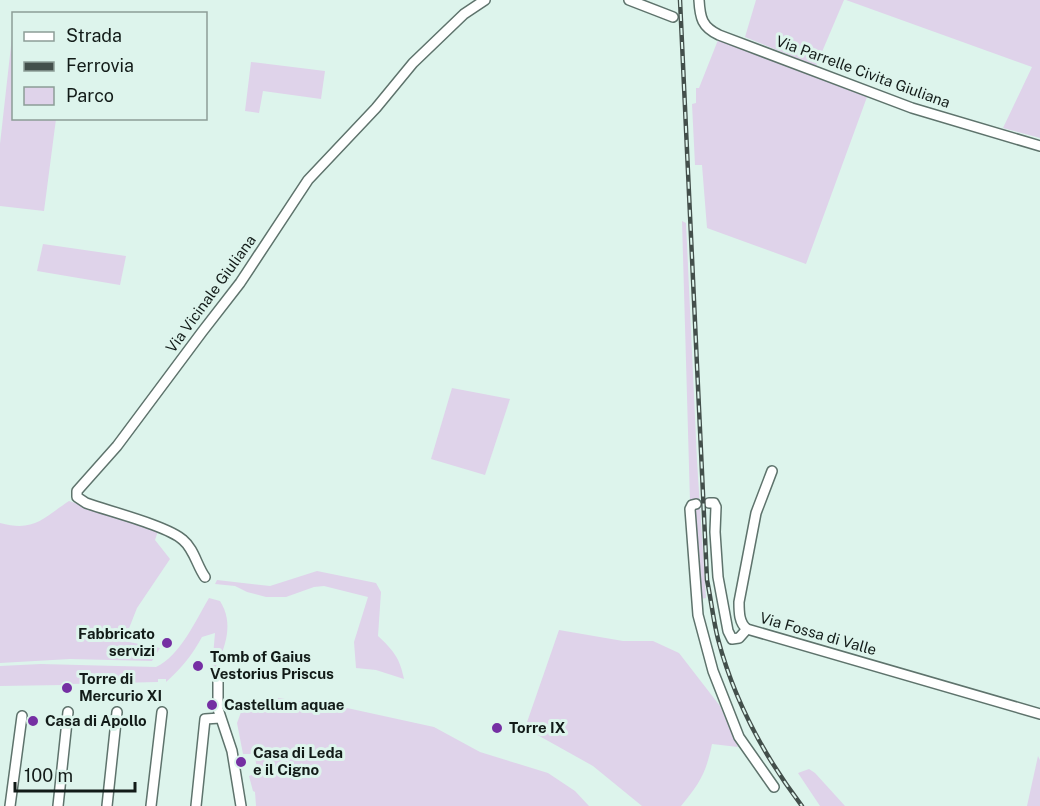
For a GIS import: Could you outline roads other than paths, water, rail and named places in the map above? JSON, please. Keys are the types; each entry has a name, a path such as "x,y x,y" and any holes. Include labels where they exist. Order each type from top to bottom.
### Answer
{"street":[{"name":"Via Vicinale Giuliana","path":"205,577 189,546 182,539 169,532 86,503 77,497 77,491 117,446 240,283 308,180 376,108 413,63 464,14 485,0"},
{"path":"629,0 673,17"},
{"name":"Via Parrelle Civita Giuliana","path":"699,0 703,22 707,28 719,35 912,108 1040,146"},
{"name":"Via Fossa di Valle","path":"772,471 756,513 739,602 739,616 744,627 1040,714"},
{"path":"709,502 714,503 716,507 718,577 728,632 732,639 739,638 747,629"},
{"path":"696,504 690,509 698,615 713,670 739,737 774,787"},
{"path":"218,673 219,713 230,743 241,806"},
{"path":"58,806 68,712"},
{"path":"107,806 117,712"},
{"path":"151,806 162,712"},
{"path":"196,806 205,719 219,713"},
{"path":"10,806 22,716"}],"railway":[{"path":"680,0 707,580 718,639 733,684 763,747 802,806"}],"place":[{"name":"Fabbricato servizi","path":"167,643"},
{"name":"Tomb of Gaius Vestorius Priscus","path":"198,666"},
{"name":"Torre di Mercurio XI","path":"67,688"},
{"name":"Castellum aquae","path":"212,705"},
{"name":"Casa di Apollo","path":"33,721"},
{"name":"Torre IX","path":"497,728"},
{"name":"Casa di Leda e il Cigno","path":"241,762"}]}
